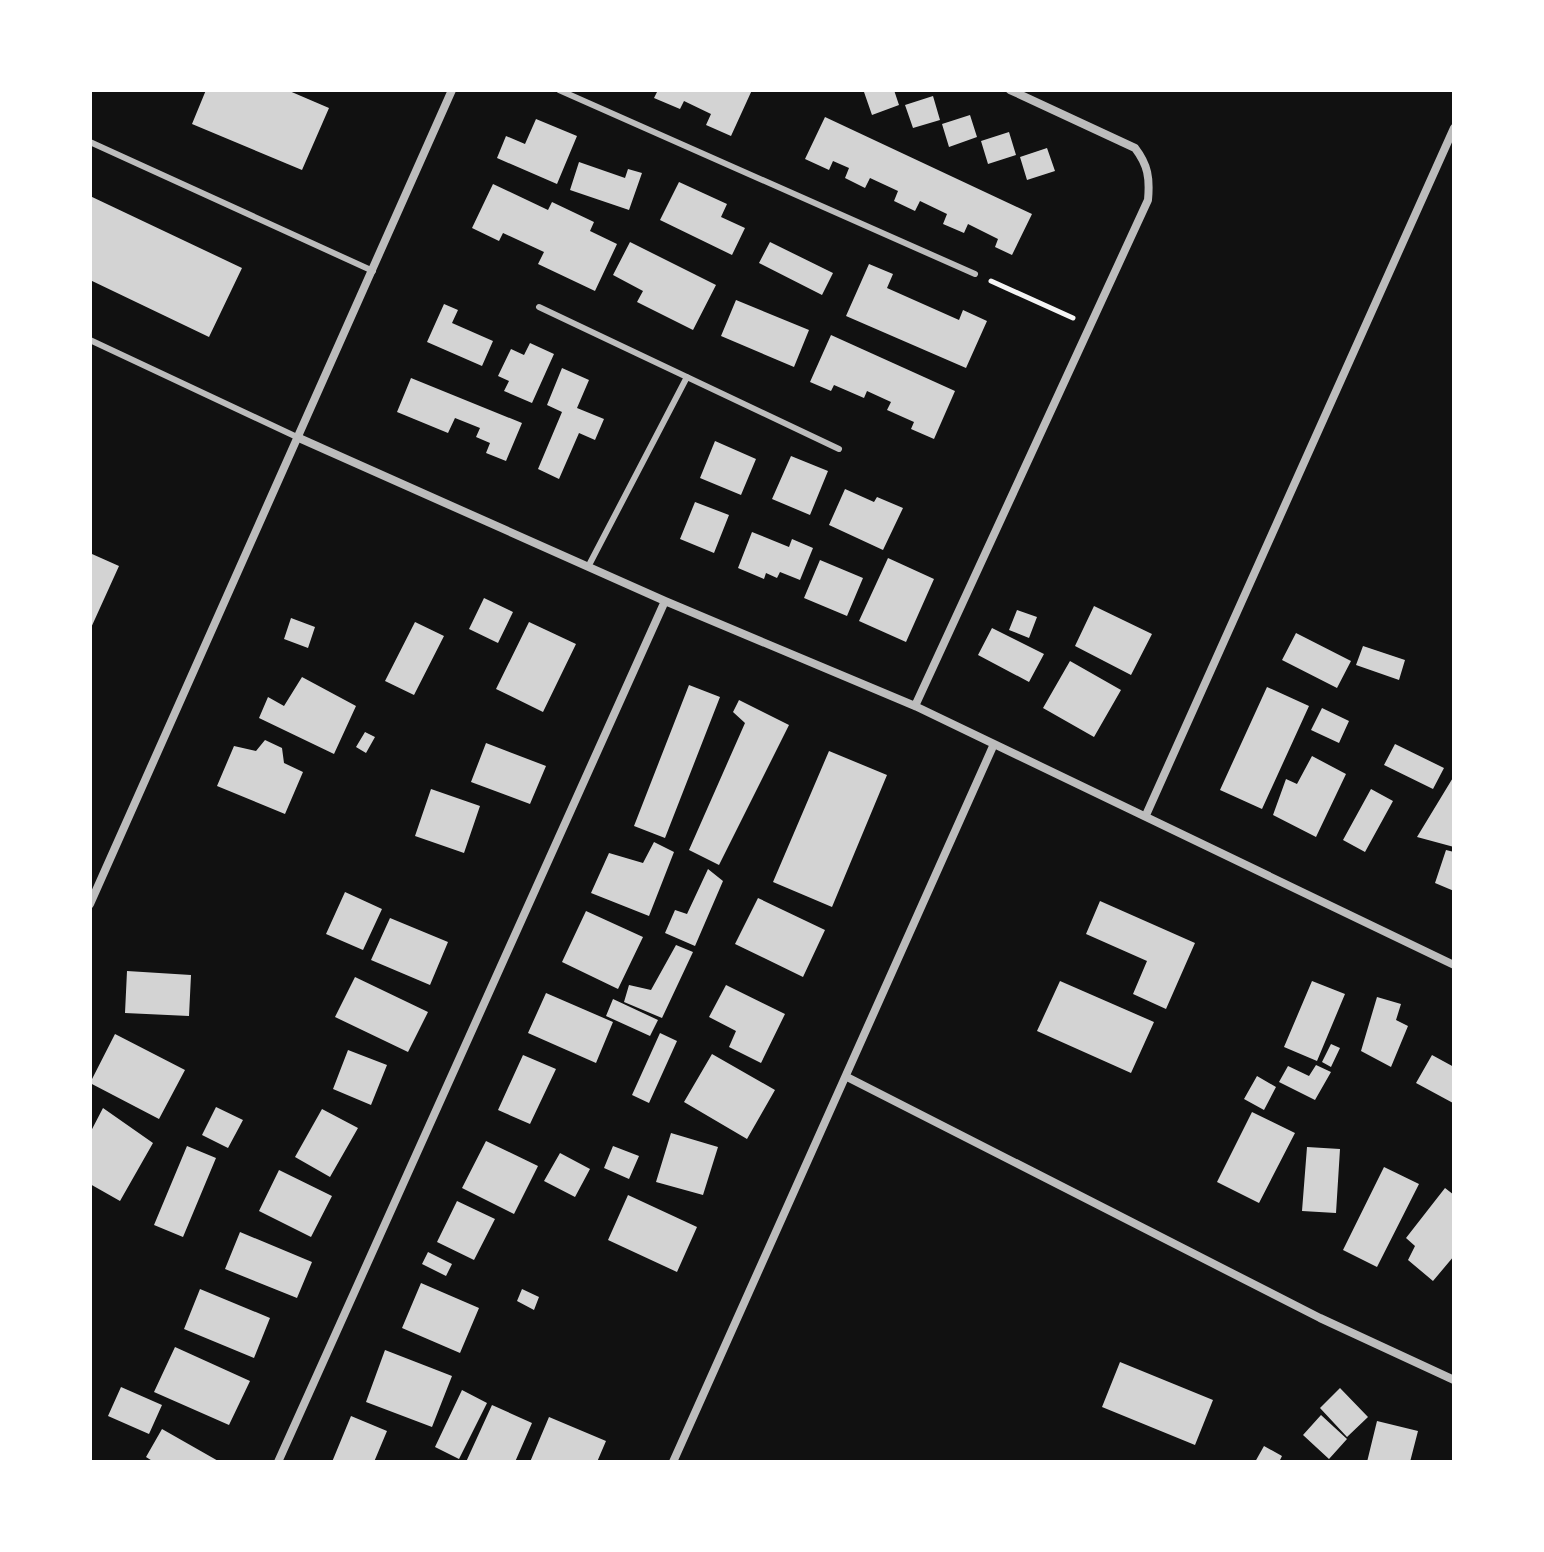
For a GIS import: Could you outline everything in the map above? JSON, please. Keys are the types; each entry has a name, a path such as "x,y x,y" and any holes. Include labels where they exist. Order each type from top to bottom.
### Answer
{"street":[{"path":"90,904 452,90"},
{"path":"915,706 1148,200 1150,181 1146,163 1135,148 1010,90"},
{"path":"1146,815 1454,128"},
{"path":"299,438 665,601 915,706 1454,965"},
{"path":"278,1462 665,601"},
{"path":"673,1462 994,744"},
{"path":"847,1077 1320,1318 1454,1380"}],"lane":[{"path":"559,90 975,274"},
{"path":"90,142 373,271"},
{"path":"539,307 839,449"},
{"path":"90,340 299,438"},
{"path":"588,567 687,377"}],"path":[{"path":"975,274 1090,325"}],"building":[{"path":"206,90 287,90 329,108 302,170 192,124"},
{"path":"658,90 752,90 731,136 706,125 711,114 684,101 680,109 654,98"},
{"path":"894,90 899,105 872,115 864,92"},
{"path":"933,96 940,120 913,128 905,105"},
{"path":"970,115 977,137 949,147 942,124"},
{"path":"825,117 1032,214 1012,255 995,247 998,239 968,224 964,233 943,224 947,214 920,201 915,211 894,201 898,191 870,178 865,188 845,178 849,168 833,161 829,170 805,159"},
{"path":"536,119 577,136 557,184 497,158 506,136 525,144"},
{"path":"1009,132 1016,155 988,164 981,141"},
{"path":"1047,148 1055,171 1027,180 1020,157"},
{"path":"579,162 625,178 628,169 642,173 629,210 570,190"},
{"path":"679,182 727,204 721,217 745,228 732,255 660,220"},
{"path":"493,184 548,210 552,202 594,222 590,231 617,244 595,291 538,264 544,252 503,233 499,241 472,228"},
{"path":"90,196 242,268 209,337 90,280"},
{"path":"630,242 716,285 693,330 637,302 643,291 613,275"},
{"path":"770,242 833,273 822,295 759,263"},
{"path":"869,264 893,274 887,288 959,320 963,310 987,321 966,368 846,316"},
{"path":"736,300 809,330 794,367 721,336"},
{"path":"444,304 458,310 452,323 493,341 482,366 427,342"},
{"path":"831,335 955,391 934,439 911,429 914,422 887,410 891,402 867,391 864,398 834,385 831,391 810,382"},
{"path":"530,343 554,354 532,403 504,391 509,381 498,376 511,349 524,355"},
{"path":"562,368 589,380 577,408 604,419 595,440 579,433 559,479 538,469 562,412 547,405"},
{"path":"411,378 522,423 506,461 486,453 490,443 476,437 480,428 455,418 448,433 397,412"},
{"path":"715,441 756,459 741,495 700,478"},
{"path":"791,456 828,471 810,515 772,499"},
{"path":"845,489 874,502 877,497 903,508 883,550 829,525"},
{"path":"695,502 729,515 714,553 680,539"},
{"path":"752,532 789,547 792,539 813,548 800,580 780,572 777,578 766,573 764,579 738,568"},
{"path":"92,554 119,566 90,630 90,558"},
{"path":"888,558 934,579 906,642 859,621"},
{"path":"820,560 863,578 847,616 804,598"},
{"path":"484,598 513,612 498,643 469,629"},
{"path":"1094,606 1152,634 1131,675 1075,646"},
{"path":"1017,610 1037,617 1029,638 1009,630"},
{"path":"291,618 315,627 308,648 284,639"},
{"path":"415,622 444,636 414,695 385,681"},
{"path":"529,622 576,644 543,712 496,689"},
{"path":"992,628 1044,654 1029,682 978,655"},
{"path":"1296,633 1351,661 1337,688 1282,660"},
{"path":"1363,646 1405,660 1399,680 1356,665"},
{"path":"1070,661 1121,690 1094,737 1043,708"},
{"path":"302,677 356,706 334,754 259,718 268,697 284,706"},
{"path":"689,685 720,697 665,838 634,826"},
{"path":"1267,687 1309,706 1262,809 1220,790"},
{"path":"739,700 789,725 719,865 689,850 745,723 733,712"},
{"path":"1322,708 1349,721 1339,743 1311,730"},
{"path":"365,732 375,737 366,753 356,747"},
{"path":"265,740 282,748 284,763 303,772 285,814 217,786 234,746 256,751"},
{"path":"486,743 546,766 530,804 471,782"},
{"path":"1395,744 1444,768 1433,789 1384,765"},
{"path":"829,751 887,775 832,907 773,882"},
{"path":"1312,756 1346,774 1316,837 1273,815 1286,779 1297,784"},
{"path":"1454,776 1454,847 1417,837"},
{"path":"431,789 480,806 464,853 415,836"},
{"path":"1371,789 1393,801 1365,852 1343,840"},
{"path":"654,842 674,852 649,916 591,893 609,853 643,863"},
{"path":"1446,850 1454,852 1454,891 1435,883"},
{"path":"708,869 723,881 695,946 665,933 675,910 687,914"},
{"path":"345,892 382,909 363,950 326,934"},
{"path":"758,898 825,930 803,977 735,944"},
{"path":"1100,901 1195,943 1166,1009 1133,994 1147,961 1086,934"},
{"path":"586,911 643,937 618,989 562,962"},
{"path":"390,918 448,942 430,985 371,960"},
{"path":"676,945 693,952 662,1018 624,1002 629,985 651,990"},
{"path":"127,971 191,975 189,1016 125,1013"},
{"path":"355,977 428,1012 408,1052 335,1017"},
{"path":"1060,981 1154,1022 1131,1073 1037,1031"},
{"path":"1312,981 1345,994 1317,1061 1284,1047"},
{"path":"726,985 785,1014 761,1063 729,1047 736,1031 709,1017"},
{"path":"546,993 613,1022 596,1063 528,1033"},
{"path":"1377,997 1401,1004 1396,1020 1408,1026 1391,1067 1361,1051"},
{"path":"613,999 658,1020 650,1036 606,1016"},
{"path":"660,1033 677,1041 649,1103 632,1095"},
{"path":"115,1034 185,1070 159,1119 90,1083"},
{"path":"1331,1044 1340,1048 1331,1067 1322,1062"},
{"path":"348,1050 387,1065 371,1105 333,1089"},
{"path":"712,1054 775,1090 747,1139 684,1102"},
{"path":"523,1055 556,1069 530,1124 498,1110"},
{"path":"1432,1055 1454,1067 1453,1103 1416,1083"},
{"path":"1316,1065 1331,1072 1315,1100 1279,1082 1288,1066 1309,1076"},
{"path":"1257,1076 1276,1087 1264,1110 1244,1099"},
{"path":"216,1107 243,1120 228,1148 202,1135"},
{"path":"103,1108 153,1143 120,1201 90,1184 90,1133"},
{"path":"322,1109 358,1128 330,1177 295,1157"},
{"path":"1252,1112 1295,1133 1259,1203 1217,1182"},
{"path":"671,1133 718,1147 703,1195 656,1182"},
{"path":"486,1141 538,1166 514,1214 462,1188"},
{"path":"187,1146 216,1158 183,1237 154,1225"},
{"path":"613,1146 639,1156 629,1179 604,1168"},
{"path":"1307,1147 1340,1149 1336,1213 1302,1211"},
{"path":"560,1153 590,1169 575,1197 544,1181"},
{"path":"1384,1167 1419,1184 1377,1267 1343,1250"},
{"path":"279,1170 332,1196 311,1237 259,1211"},
{"path":"1445,1188 1454,1195 1454,1256 1433,1281 1408,1260 1415,1246 1406,1238"},
{"path":"628,1195 697,1227 677,1272 608,1240"},
{"path":"457,1201 495,1219 474,1260 437,1242"},
{"path":"240,1232 312,1262 297,1298 225,1269"},
{"path":"428,1252 452,1264 446,1276 422,1264"},
{"path":"421,1283 479,1308 460,1353 402,1328"},
{"path":"200,1289 270,1318 254,1358 184,1329"},
{"path":"522,1289 539,1297 534,1310 517,1301"},
{"path":"175,1347 250,1381 229,1425 154,1392"},
{"path":"385,1350 452,1376 432,1427 366,1402"},
{"path":"1120,1362 1213,1400 1195,1445 1102,1407"},
{"path":"121,1387 162,1405 149,1434 108,1416"},
{"path":"1340,1388 1368,1417 1347,1437 1320,1408"},
{"path":"462,1390 487,1403 459,1459 435,1447"},
{"path":"492,1405 532,1423 515,1462 466,1462"},
{"path":"1321,1415 1347,1439 1329,1459 1303,1435"},
{"path":"351,1416 387,1431 374,1462 332,1462"},
{"path":"549,1417 606,1441 597,1462 530,1462"},
{"path":"1377,1421 1418,1431 1410,1462 1367,1462"},
{"path":"162,1429 220,1462 154,1462 146,1457"},
{"path":"1264,1446 1282,1456 1279,1462 1255,1462"}]}
